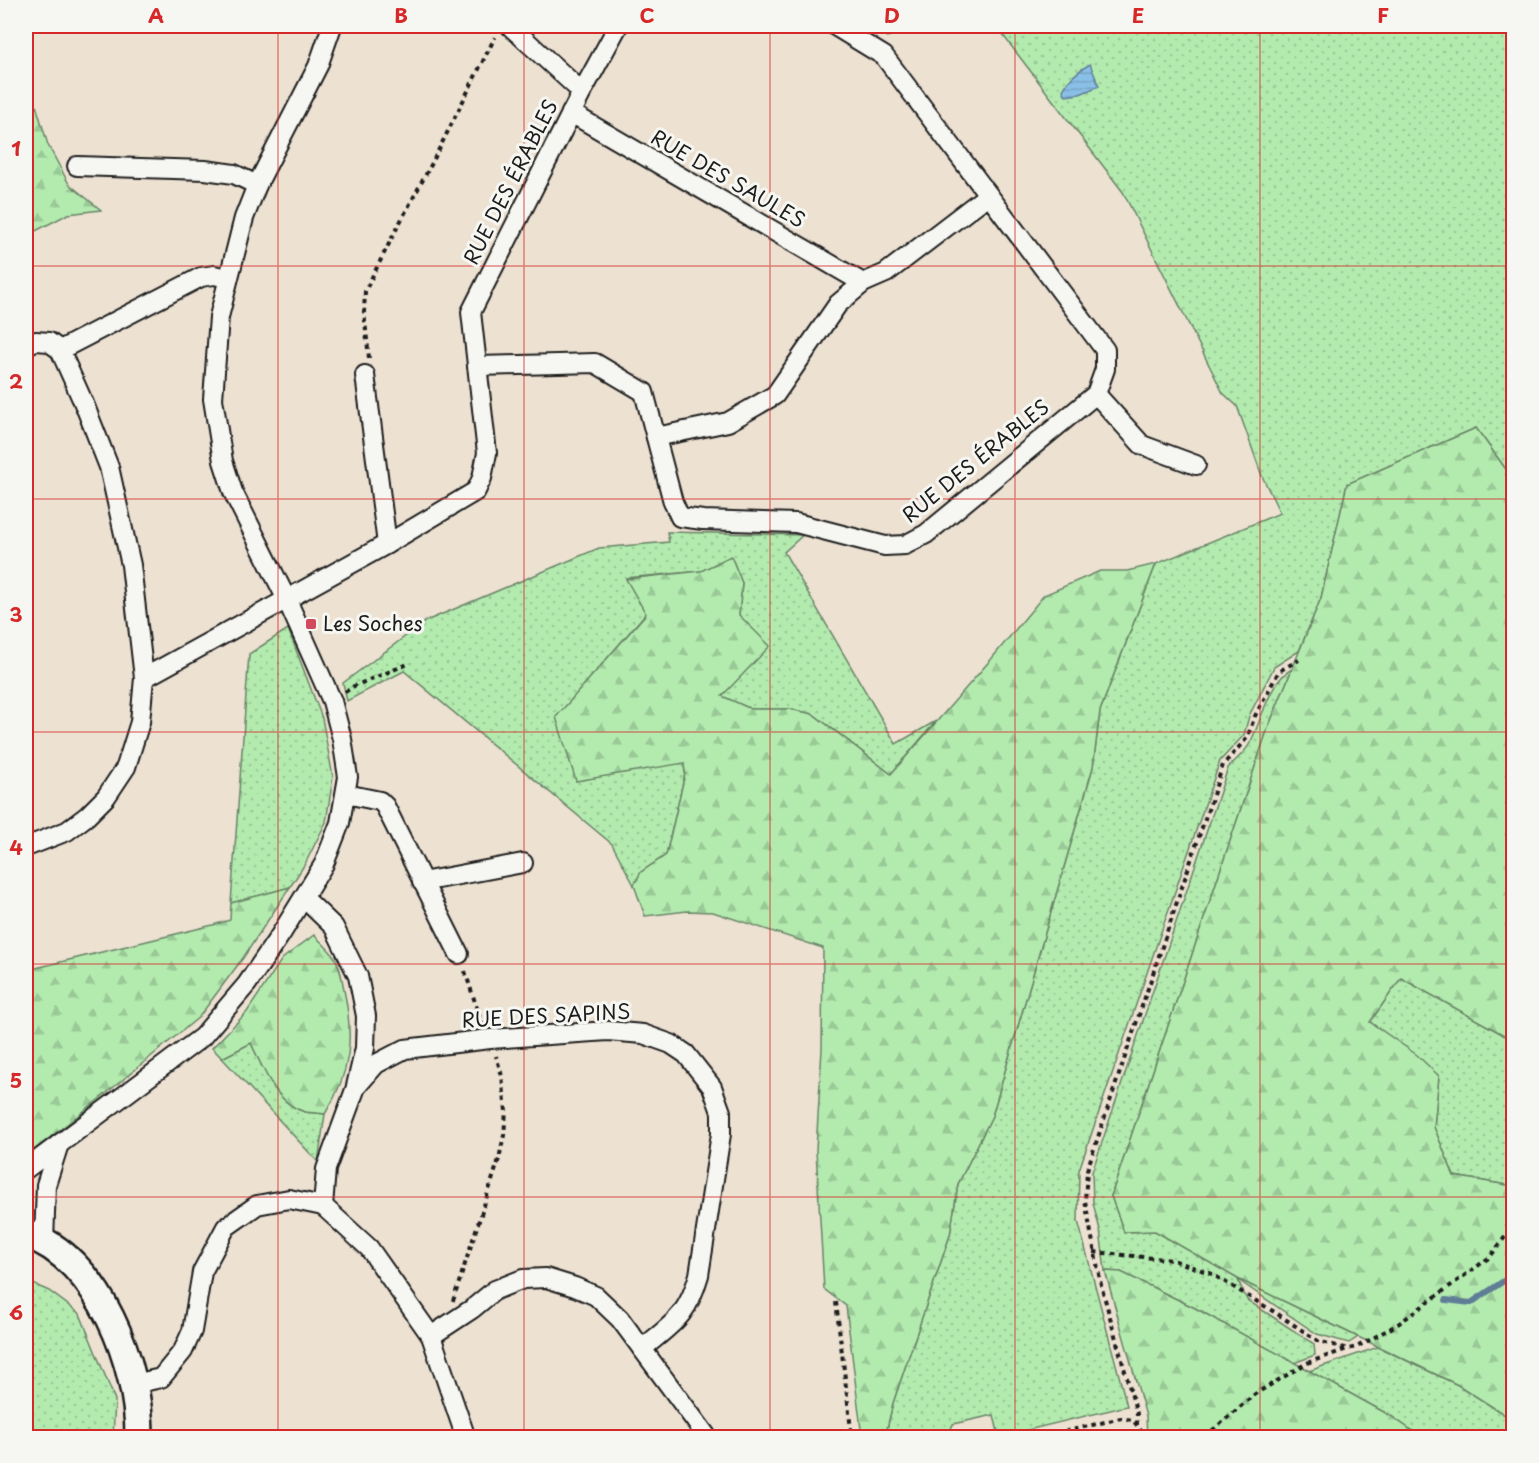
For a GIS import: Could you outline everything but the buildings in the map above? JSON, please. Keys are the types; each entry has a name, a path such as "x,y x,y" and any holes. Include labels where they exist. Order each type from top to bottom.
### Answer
{"main road":[{"path":"35,1238 77,1267 107,1312 134,1384 139,1437"}],"street":[{"path":"26,1170 202,1037 247,984 304,898 324,864 340,823 348,777 342,739 332,700 287,600 233,492 223,461 213,399 219,317 243,218 257,185 318,66 332,26"},
{"name":"RUE DES ÉRABLES","path":"144,678 387,544 476,490 482,478 487,453 471,312 582,92 618,26"},
{"path":"835,26 884,57 1105,350 1105,369 1096,394 1142,445 1196,465"},
{"path":"503,30 582,92"},
{"name":"RUE DES SAULES","path":"572,113 863,283"},
{"path":"77,166 205,170 234,174 257,185"},
{"path":"656,437 728,422 775,394 838,304 863,283 886,273 988,195"},
{"path":"60,350 201,276 214,274 228,278"},
{"path":"26,345 36,341 49,342 60,350 109,467 131,565 144,678 140,722 126,767 105,797 87,816 67,831 26,847"},
{"name":"RUE DES ÉRABLES","path":"477,366 595,363 644,392 673,502 680,517 703,520 796,523 885,546 905,545 926,534 1096,394"},
{"path":"365,375 387,544"},
{"path":"346,794 380,801 385,806 459,954"},
{"path":"422,882 523,863"},
{"path":"304,898 334,927 358,976 366,1016 365,1048 356,1087"},
{"name":"RUE DES SAPINS","path":"323,1206 326,1169 356,1087 376,1064 405,1049 488,1039 608,1031 643,1034 670,1044 686,1054 712,1088 721,1112 721,1134 699,1275 693,1298 681,1317 642,1349"},
{"path":"35,1238 46,1185 59,1144"},
{"path":"26,1178 46,1185"},
{"path":"134,1384 161,1378 183,1351 192,1331 202,1272 226,1227 257,1205 289,1199 323,1206 369,1248 431,1336 466,1437"},
{"path":"431,1336 495,1290 523,1280 546,1278 575,1287 596,1296 620,1320 708,1437"}],"path":[{"path":"365,375 370,366 364,312 365,291 503,30"},
{"path":"1137,1425 1137,1414 1094,1252 1085,1201 1087,1170 1223,765 1247,738 1255,716 1278,671 1299,660"},
{"path":"332,700 354,686 408,664"},
{"path":"453,1322 450,1311 499,1159 506,1111 502,1076 459,954"},
{"path":"1207,1437 1255,1394 1307,1364 1357,1347 1398,1324 1490,1257 1514,1225"},
{"path":"1094,1252 1173,1260 1212,1274 1276,1312 1318,1341 1348,1349"},
{"path":"836,1302 852,1437"},
{"path":"1039,1437 1121,1418 1133,1420 1142,1432 1141,1437"}],"green space":[{"path":"996,26 1513,26 1513,479 1476,428 1347,484 1321,598 1299,651 1274,667 1249,716 1244,735 1220,761 1079,1170 1078,1221 1127,1406 999,1437 994,1415 953,1424 948,1437 885,1438 893,1403 950,1235 958,1184 992,1116 1093,767 1100,711 1156,564 1280,513 1262,476 1237,406 1223,393 1123,192"},
{"path":"26,93 36,105 48,145 69,184 101,210 68,214 26,236"},
{"path":"1476,428 1513,479 1513,1040 1401,978 1370,1022 1417,1055 1439,1076 1434,1127 1454,1176 1513,1186 1513,1420 1458,1385 1238,1279 1155,1231 1124,1232 1111,1196 1268,728 1321,598 1347,484"},
{"path":"667,532 803,535 784,552 896,744 936,721 891,774 813,714 789,709 751,709 721,696 739,615 742,583 731,556 702,571 626,578 646,613 557,717 576,781 684,762 685,774 666,855 641,872 634,885 612,844 404,671 347,701 343,683 426,621 599,548 669,542"},
{"path":"731,556 742,583 739,615 770,646 722,696 751,709 789,709 813,714 891,774 1044,595 1100,571 1127,571 1156,564 1100,711 1093,767 992,1116 958,1184 950,1235 893,1403 885,1437 862,1437 846,1306 824,1289 816,1150 822,1049 823,948 713,912 687,911 645,916 634,885 641,872 666,855 685,774 684,763 576,781 556,717 646,614 626,579 701,571"},
{"path":"288,629 322,718 333,777 326,822 305,864 290,887 231,903 249,654"},
{"path":"1292,669 1268,728 1111,1196 1124,1232 1155,1231 1238,1279 1358,1337 1349,1343 1317,1334 1238,1280 1247,1300 1314,1344 1315,1355 1294,1363 1195,1308 1121,1272 1105,1271 1100,1230 1093,1203 1092,1172 1228,768 1248,746 1277,682"},
{"path":"290,887 243,958 199,1017 26,1156 26,978 32,969 230,920 231,903"},
{"path":"314,935 331,952 337,963 349,1023 345,1069 334,1099 325,1114 306,1112 286,1102 266,1074 251,1043 222,1058 212,1048 247,1012 282,959"},
{"path":"1401,978 1513,1040 1513,1186 1454,1176 1434,1127 1439,1076 1370,1022"},
{"path":"251,1043 272,1084 287,1102 306,1112 325,1114 318,1162 222,1058"},
{"path":"1105,1271 1121,1272 1195,1308 1391,1416 1421,1437 1147,1437 1146,1416"},
{"path":"26,1281 49,1291 80,1314 115,1400 113,1437 26,1437"},
{"path":"1378,1347 1458,1385 1513,1420 1513,1437 1421,1437 1391,1416 1309,1371"}],"water":[{"path":"1090,64 1099,86 1080,94 1066,96 1063,90 1068,82"}],"waterway":[{"path":"1446,1300 1471,1303 1514,1276"}],"place":[{"name":"Les Soches","path":"311,624"}]}
